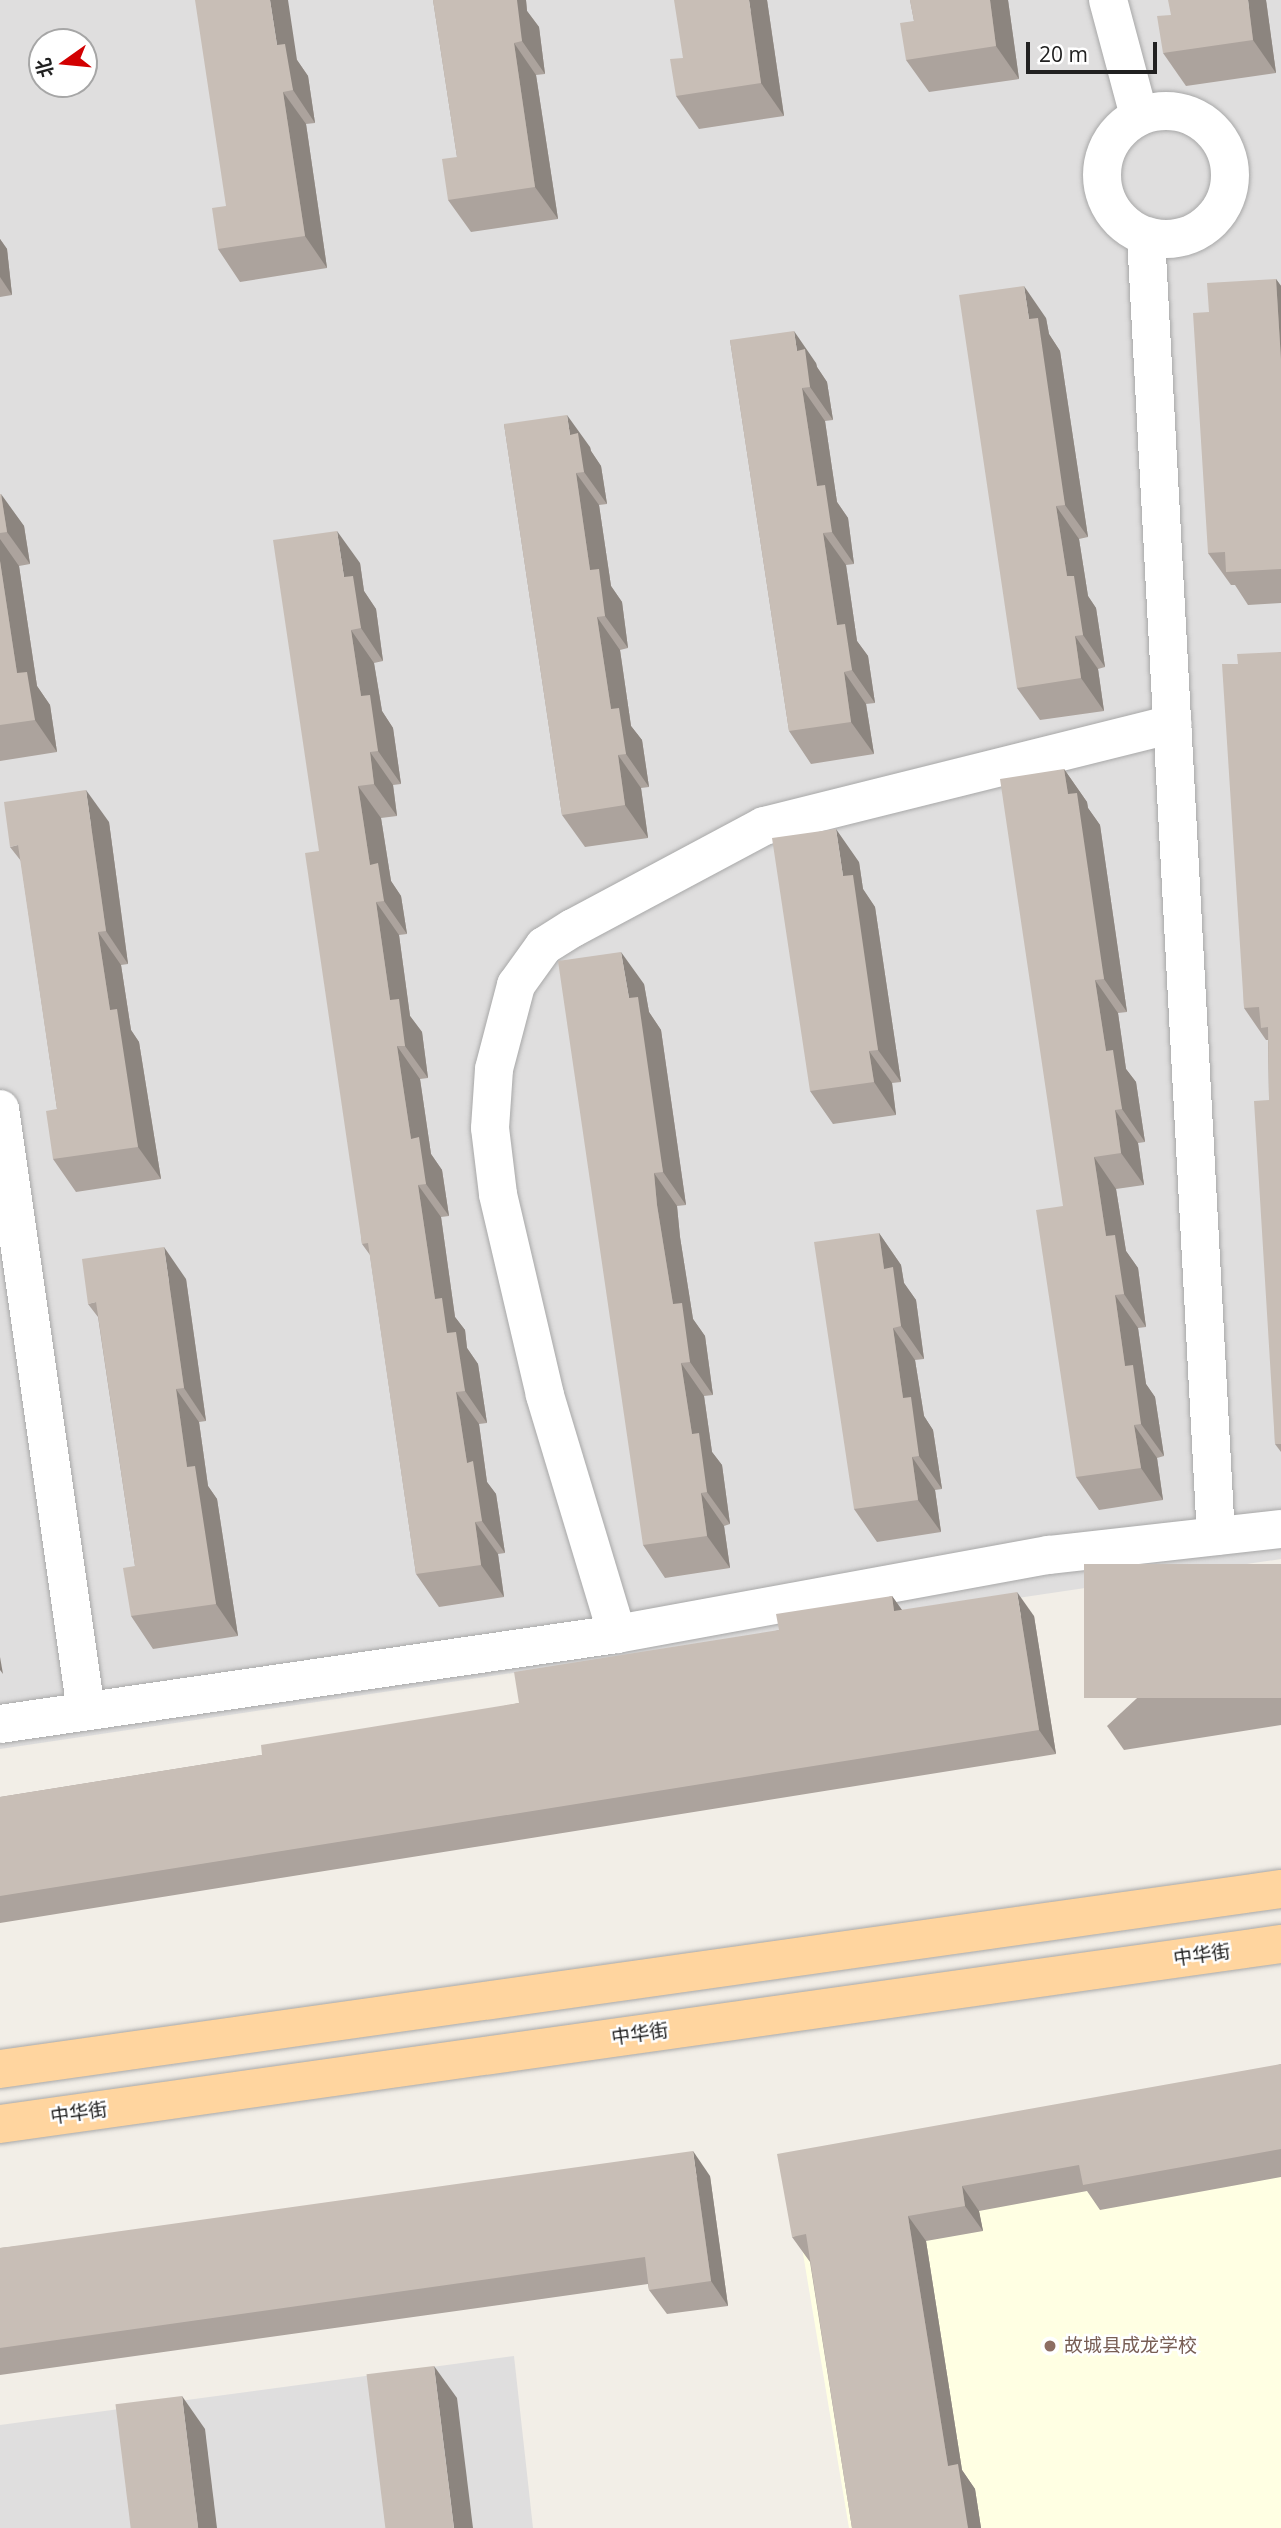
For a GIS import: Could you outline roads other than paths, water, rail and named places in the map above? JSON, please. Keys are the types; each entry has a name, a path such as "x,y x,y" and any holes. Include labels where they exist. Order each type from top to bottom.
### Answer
{"main road":[{"path":"0,2068 1281,1889"},
{"name":"中华街","path":"0,2124 1281,1944"}],"lane":[{"path":"1108,0 1139,116"},
{"path":"1157,111 1178,111 1198,119 1214,133 1226,150 1230,171 1228,192 1219,211 1204,227 1186,236 1165,240 1146,236 1129,228 1114,214 1105,197 1103,159 1111,142 1123,127 1139,116 1157,111"},
{"path":"1146,236 1216,1536"},
{"path":"617,1634 545,1395 498,1194 490,1128 494,1069 516,985 544,946 764,826 1172,724"},
{"path":"0,1110 10,1260 86,1711"},
{"path":"0,1724 617,1634 1049,1555 1281,1529"}],"place":[{"name":"故城县成龙学校","path":"1050,2346"}]}
